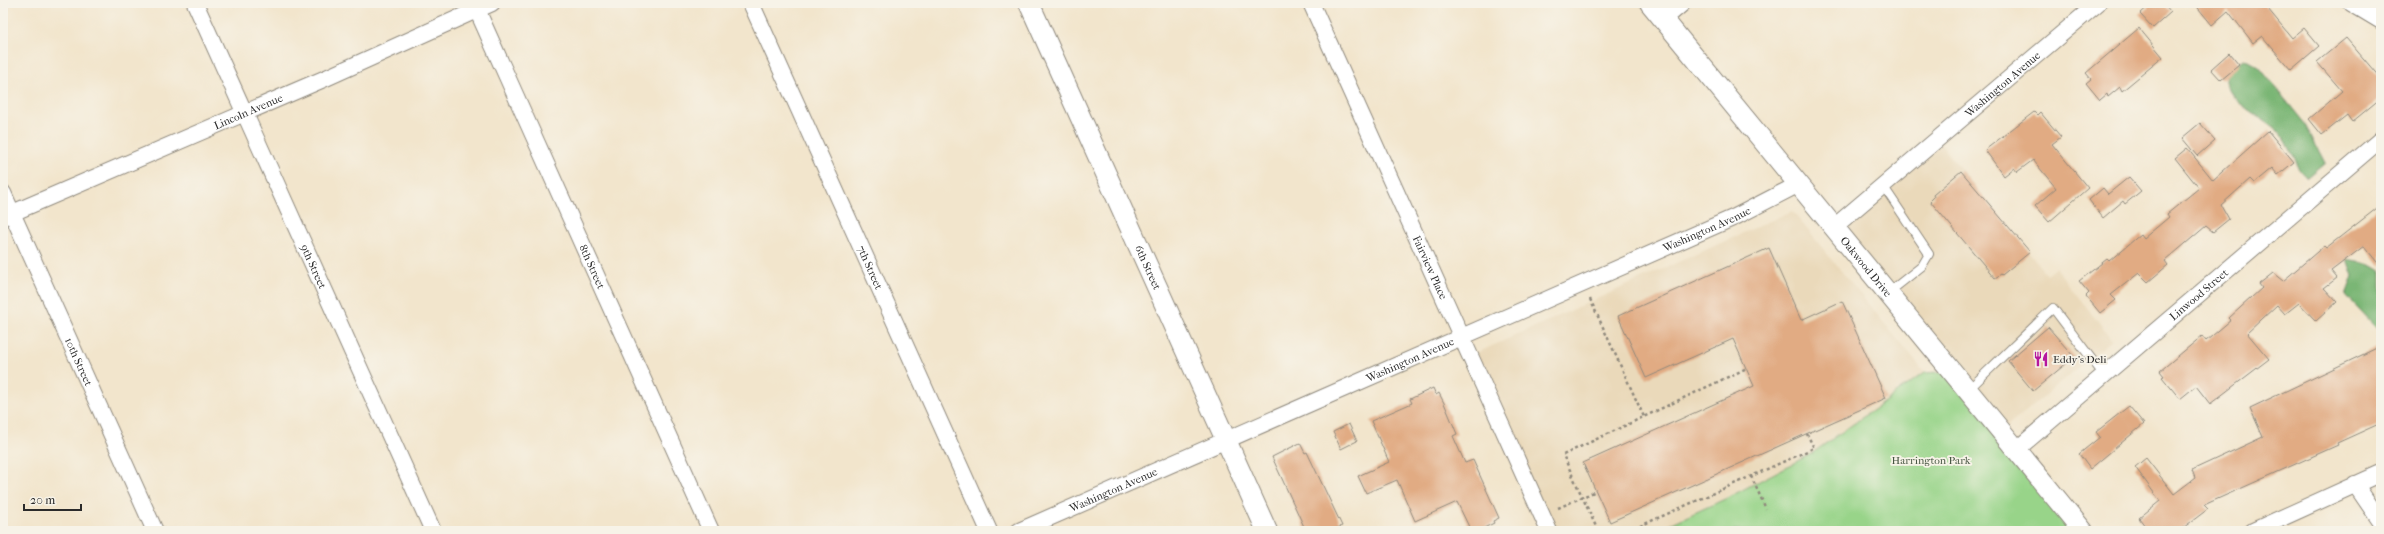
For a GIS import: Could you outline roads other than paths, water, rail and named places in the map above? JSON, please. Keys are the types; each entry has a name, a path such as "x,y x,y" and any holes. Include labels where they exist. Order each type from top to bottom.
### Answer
{"street":[{"name":"9th Street","path":"195,3 243,113 433,531"},
{"name":"Lincoln Avenue","path":"8,215 69,191 243,113 406,43 475,6 492,3"},
{"name":"7th Street","path":"751,3 989,531"},
{"name":"6th Street","path":"1029,3 1225,441 1267,531"},
{"name":"Fairview Place","path":"1311,3 1463,336 1549,531"},
{"name":"Oakwood Drive","path":"1650,3 2083,531"},
{"path":"1664,19 1683,3"},
{"name":"Washington Avenue","path":"1834,227 2098,3"},
{"path":"2351,3 2381,21"},
{"name":"8th Street","path":"475,6 711,531"},
{"name":"Linwood Street","path":"2016,450 2103,374 2381,139"},
{"name":"Washington Avenue","path":"1019,531 1736,217 1799,184"},
{"name":"10th Street","path":"3,193 8,215 155,531"},
{"path":"2253,531 2381,473"},
{"path":"2355,484 2381,522"}],"lane":[{"path":"1884,186 1929,254 1922,266 1888,294"},
{"path":"1967,391 2053,308 2103,374"}],"place":[{"name":"Eddy's Deli","path":"2041,359"}],"park label":[{"name":"Harrington Park","path":"1931,460"}]}
